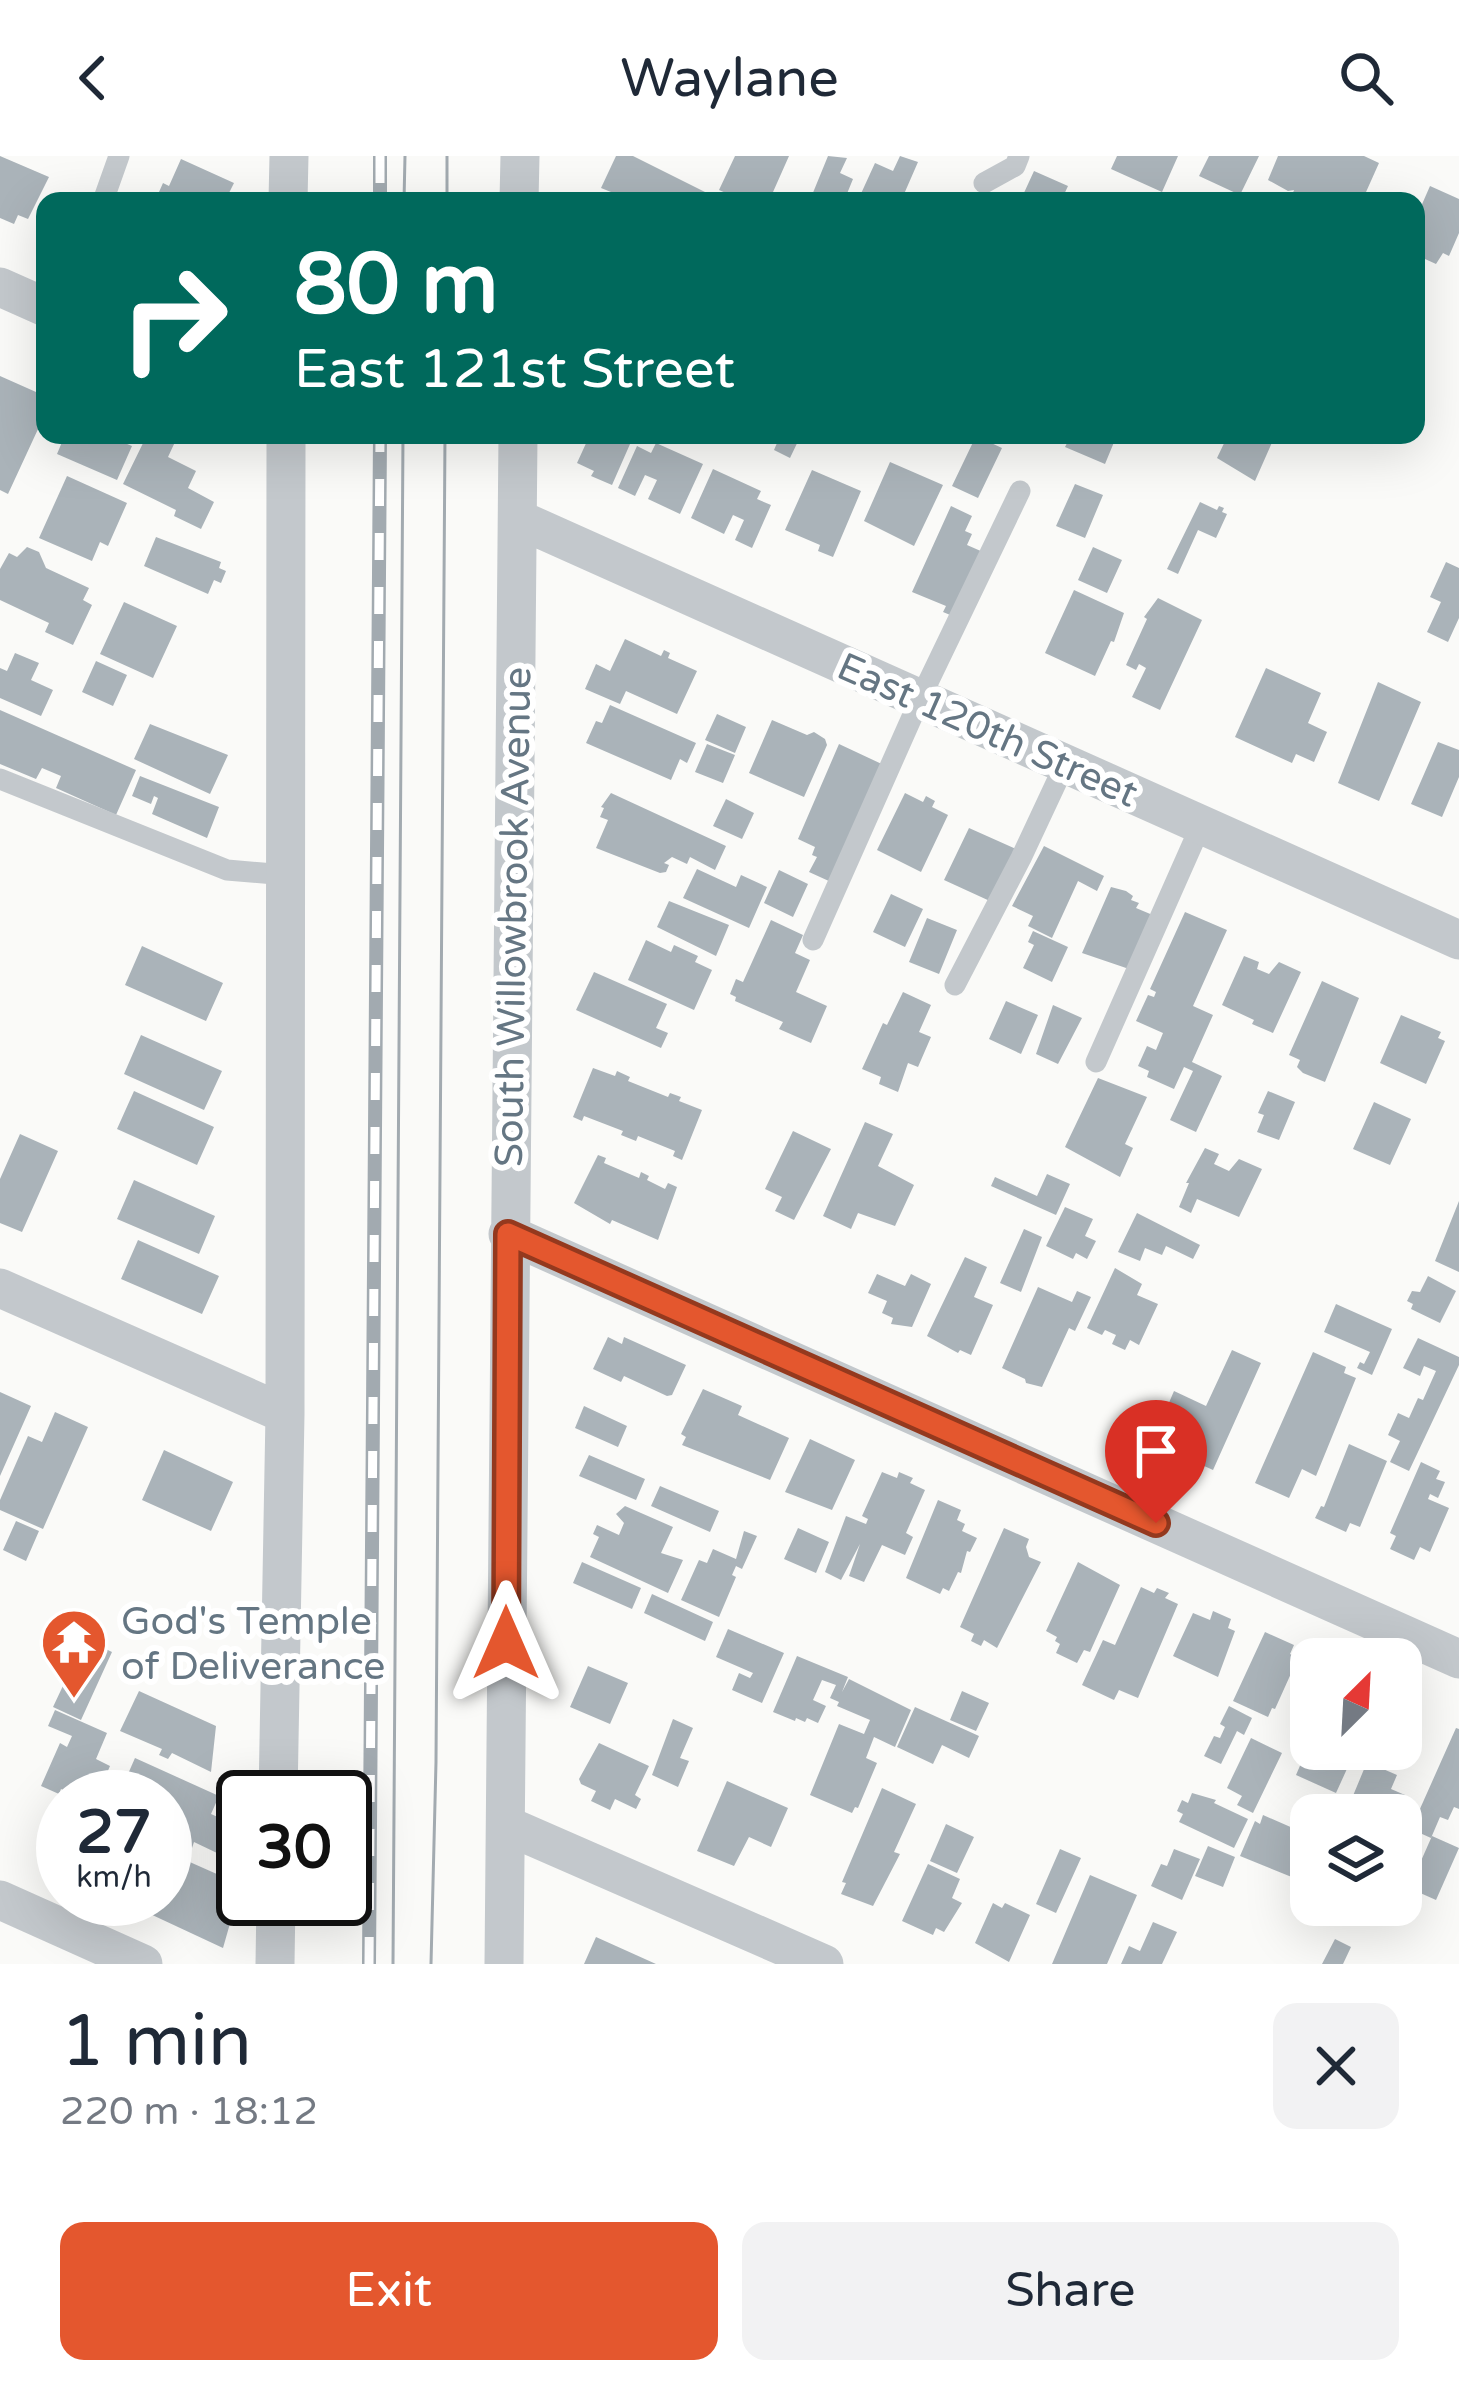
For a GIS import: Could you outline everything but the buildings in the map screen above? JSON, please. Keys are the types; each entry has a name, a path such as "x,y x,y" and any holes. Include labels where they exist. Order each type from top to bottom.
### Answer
{"street":[{"path":"288,192 289,156"},
{"path":"519,192 520,156"},
{"path":"0,287 36,303"},
{"path":"278,1770 285,1414 286,444"},
{"name":"South Willowbrook Avenue","path":"504,1964 518,444"},
{"name":"East 120th Street","path":"518,519 1459,940"},
{"path":"508,1234 1459,1659"},
{"path":"0,1288 285,1414"},
{"path":"506,1826 824,1964"},
{"path":"0,1900 143,1964"},
{"path":"275,1964 276,1926"}],"lane":[{"path":"106,192 119,156"},
{"path":"984,183 1015,166 1019,156"},
{"path":"813,940 920,699 1020,491"},
{"path":"955,985 1065,764"},
{"path":"0,778 227,870 286,875"},
{"path":"1096,1062 1201,824"}],"tram line":[{"path":"404,192 405,156"},
{"path":"447,156 447,192"},
{"path":"393,1964 403,444"},
{"path":"431,1964 445,444"}],"railway":[{"path":"380,156 380,192"},
{"path":"369,1964 380,444"}],"place":[{"name":"God's Temple of Deliverance","path":"74,1701"}],"route":[{"path":"506,1643 508,1234 1156,1523"}]}
